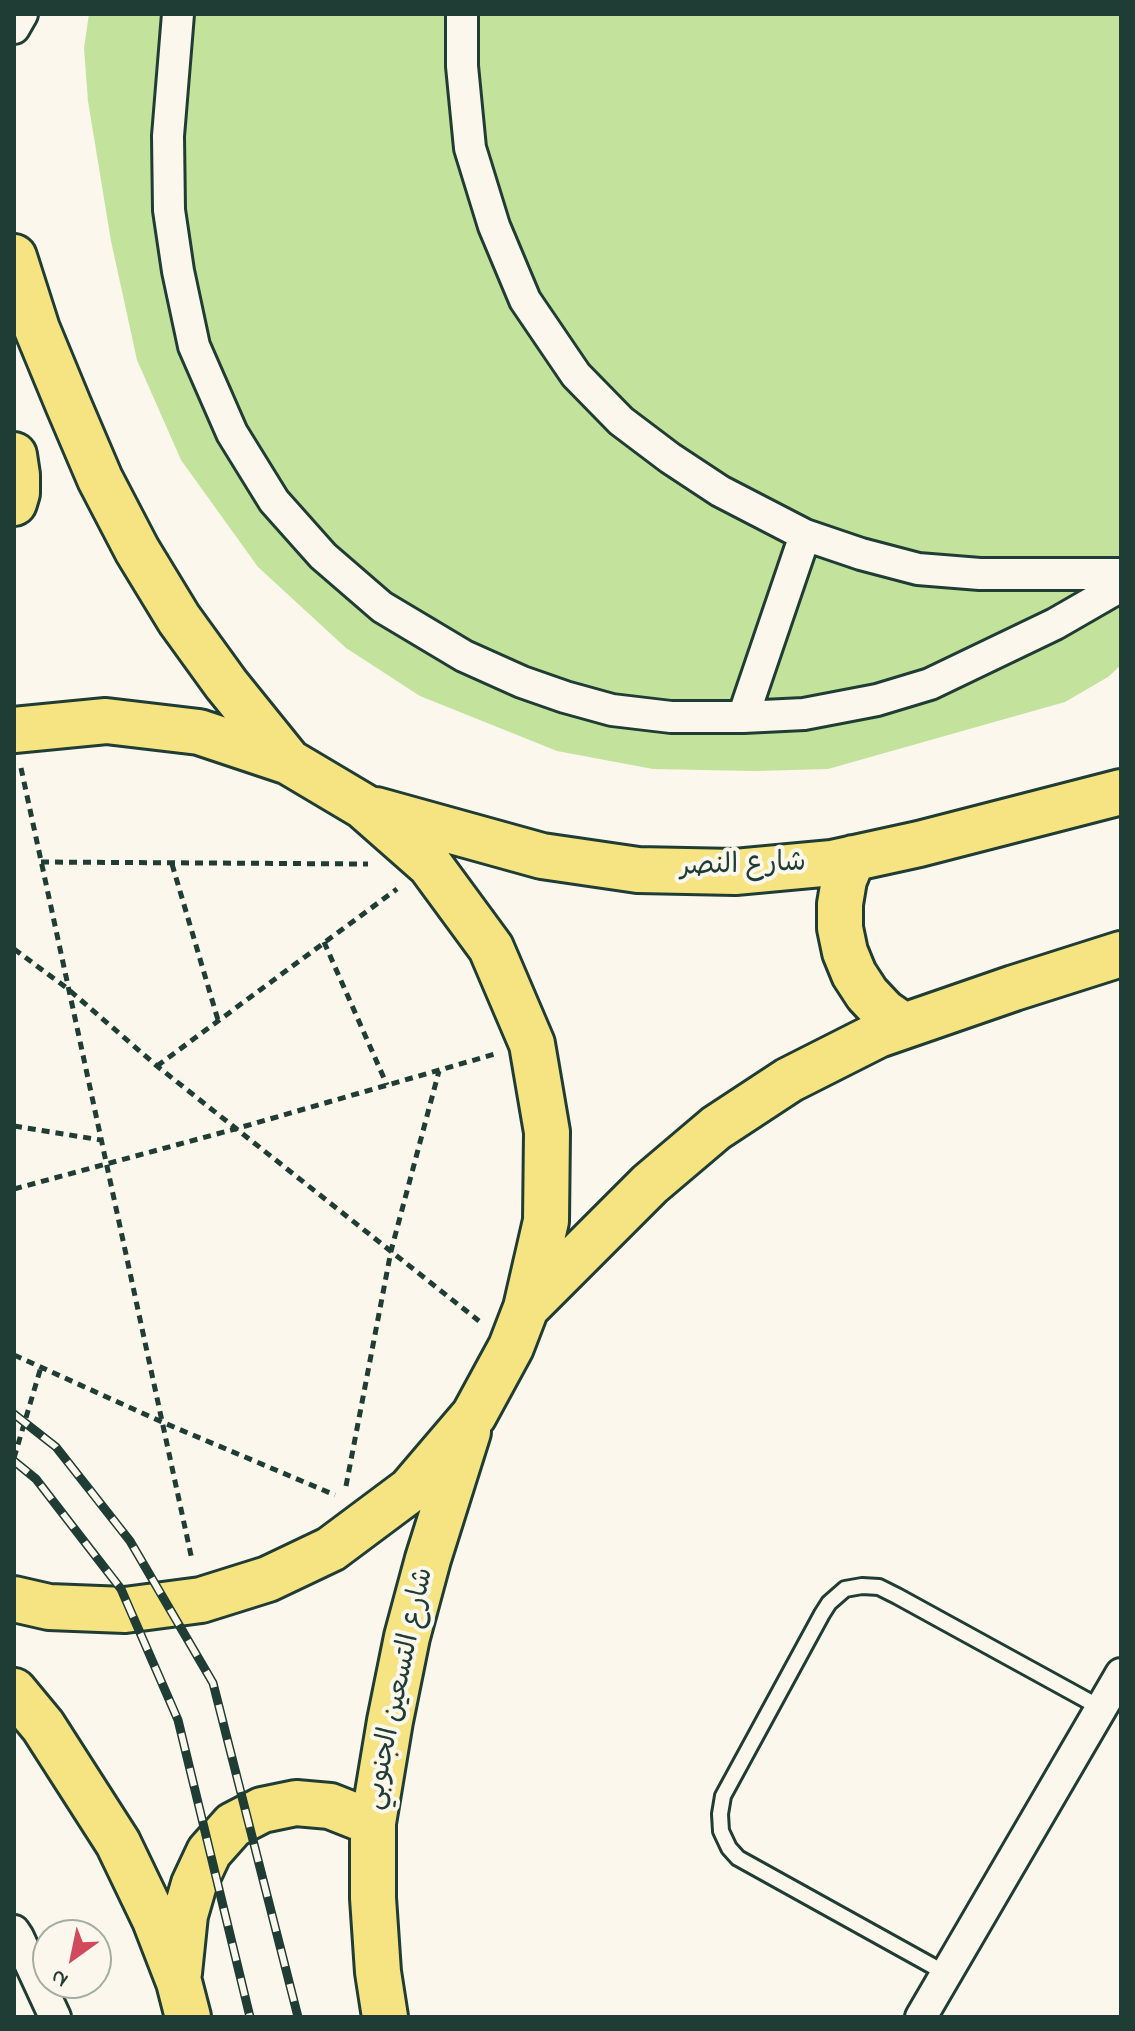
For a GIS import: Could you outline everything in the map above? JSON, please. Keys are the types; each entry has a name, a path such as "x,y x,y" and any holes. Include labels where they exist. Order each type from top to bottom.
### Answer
{"main road":[{"path":"14,257 37,329 68,404 100,479 137,550 179,619 289,762"},
{"path":"14,455 17,493 14,503"},
{"path":"14,1599 49,1607 125,1610 201,1600 268,1579 331,1549 410,1490 474,1415 518,1327 546,1221 547,1132 532,1044 491,948 430,865 363,806 289,762 199,732 106,721 17,749"},
{"name":"شارع النصر","path":"363,806 542,856 638,870 735,872 832,863 1121,792"},
{"path":"853,858 844,880 840,904 840,928 845,952 867,994 884,1012 904,1026"},
{"path":"518,1327 650,1184 716,1128 789,1080 878,1035 1121,954"},
{"name":"شارع التسعين الجنوبي","path":"385,2017 378,1972 373,1898 373,1823 407,1637 428,1559 474,1415"},
{"path":"14,1691 43,1726 118,1843 155,1920 184,2000"},
{"path":"184,2000 185,1915 194,1884 209,1852 233,1825 262,1810 296,1803 330,1806 373,1823"}],"street":[{"path":"14,28 22,14"},
{"path":"178,14 168,136 169,210 194,346 232,433 274,501 323,556 382,607 464,656 522,682 612,710 671,717 743,717 804,714 877,700 930,684 1055,624 1121,586"},
{"path":"462,14 462,66 470,148 494,226 525,300 576,375 621,421 720,491 805,535 861,554 918,569 980,574 1121,574"},
{"path":"743,717 805,535"},
{"path":"921,2017 1121,1674"},
{"path":"14,1931 55,2017"}],"lane":[{"path":"947,1974 738,1858 721,1831 723,1796 822,1614 845,1589 879,1587 1101,1708"}],"path":[{"path":"17,749 201,1600"},
{"path":"41,862 369,864"},
{"path":"172,864 218,1020"},
{"path":"157,1066 430,865"},
{"path":"324,942 387,1085"},
{"path":"14,949 68,989 157,1066 391,1251 518,1327"},
{"path":"14,1189 532,1044"},
{"path":"14,1355 162,1422 343,1498 391,1251 440,1070"},
{"path":"14,1126 101,1140"},
{"path":"14,1458 41,1367"}],"green space":[{"path":"89,14 1121,14 1121,665 1108,677 1065,702 828,769 653,769 557,751 420,696 346,648 258,567 181,460 137,360 111,241 88,101 84,48"}],"railway":[{"path":"14,1414 56,1447 130,1541 213,1683 298,2017"},
{"path":"14,1461 36,1479 121,1589 178,1720 250,2017"}]}
